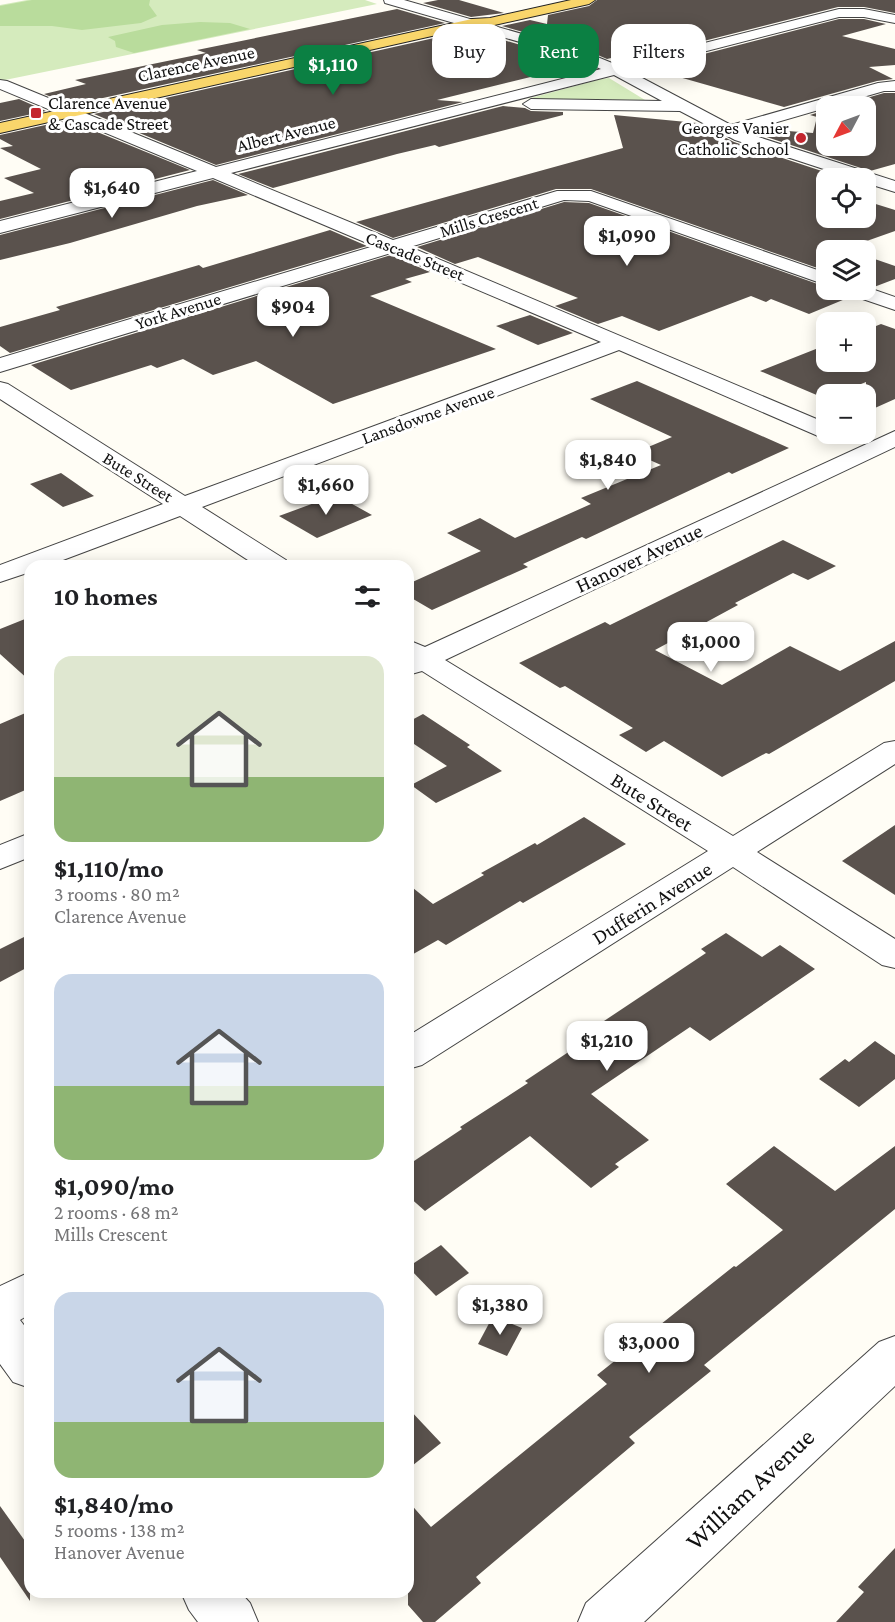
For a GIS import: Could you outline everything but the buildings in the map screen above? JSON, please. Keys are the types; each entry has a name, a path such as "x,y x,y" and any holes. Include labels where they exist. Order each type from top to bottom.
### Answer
{"main road":[{"name":"Clarence Avenue","path":"472,23 477,18 536,0"},
{"name":"Clarence Avenue","path":"0,128 472,23 490,22 589,0"},
{"path":"441,15 480,8"}],"street":[{"path":"390,0 580,55 611,68"},
{"name":"Albert Avenue","path":"706,47 839,13 864,13 895,19"},
{"name":"Albert Avenue","path":"0,227 611,71"},
{"path":"631,78 728,131 766,146 895,187"},
{"name":"Cascade Street","path":"2,84 216,172 816,427"},
{"path":"728,131 883,86 895,86"},
{"path":"490,103 682,106"},
{"name":"Mills Crescent","path":"391,247 563,195 577,194 591,196 816,275"},
{"name":"York Avenue","path":"0,365 391,247"},
{"path":"876,297 895,303"},
{"name":"Lansdowne Avenue","path":"37,560 619,343"},
{"name":"Bute Street","path":"0,389 267,560"},
{"path":"870,449 895,438"},
{"path":"857,444 895,460"},
{"name":"Hanover Avenue","path":"414,658 870,449"},
{"name":"Lansdowne Avenue","path":"0,574 24,565"},
{"name":"Bute Street","path":"414,659 733,852 895,956"},
{"name":"Dufferin Avenue","path":"414,1051 895,750"},
{"path":"0,858 24,847"},
{"path":"0,1309 24,1295"},
{"path":"0,1329 24,1360"},
{"name":"William Avenue","path":"605,1622 895,1356"},
{"path":"212,1598 231,1622"}],"green space":[{"path":"27,0 365,0 377,4 0,81 0,5"},
{"path":"32,0 150,0 149,5 157,16 141,23 82,30 52,26 0,26 0,6"},
{"path":"200,22 230,23 250,29 134,53 116,47 115,41 108,37 162,25"},
{"path":"609,78 645,100 527,99 601,79"}],"place":[{"name":"Clarence Avenue & Cascade Street","path":"36,113"},
{"name":"Georges Vanier Catholic School","path":"801,138"}]}
